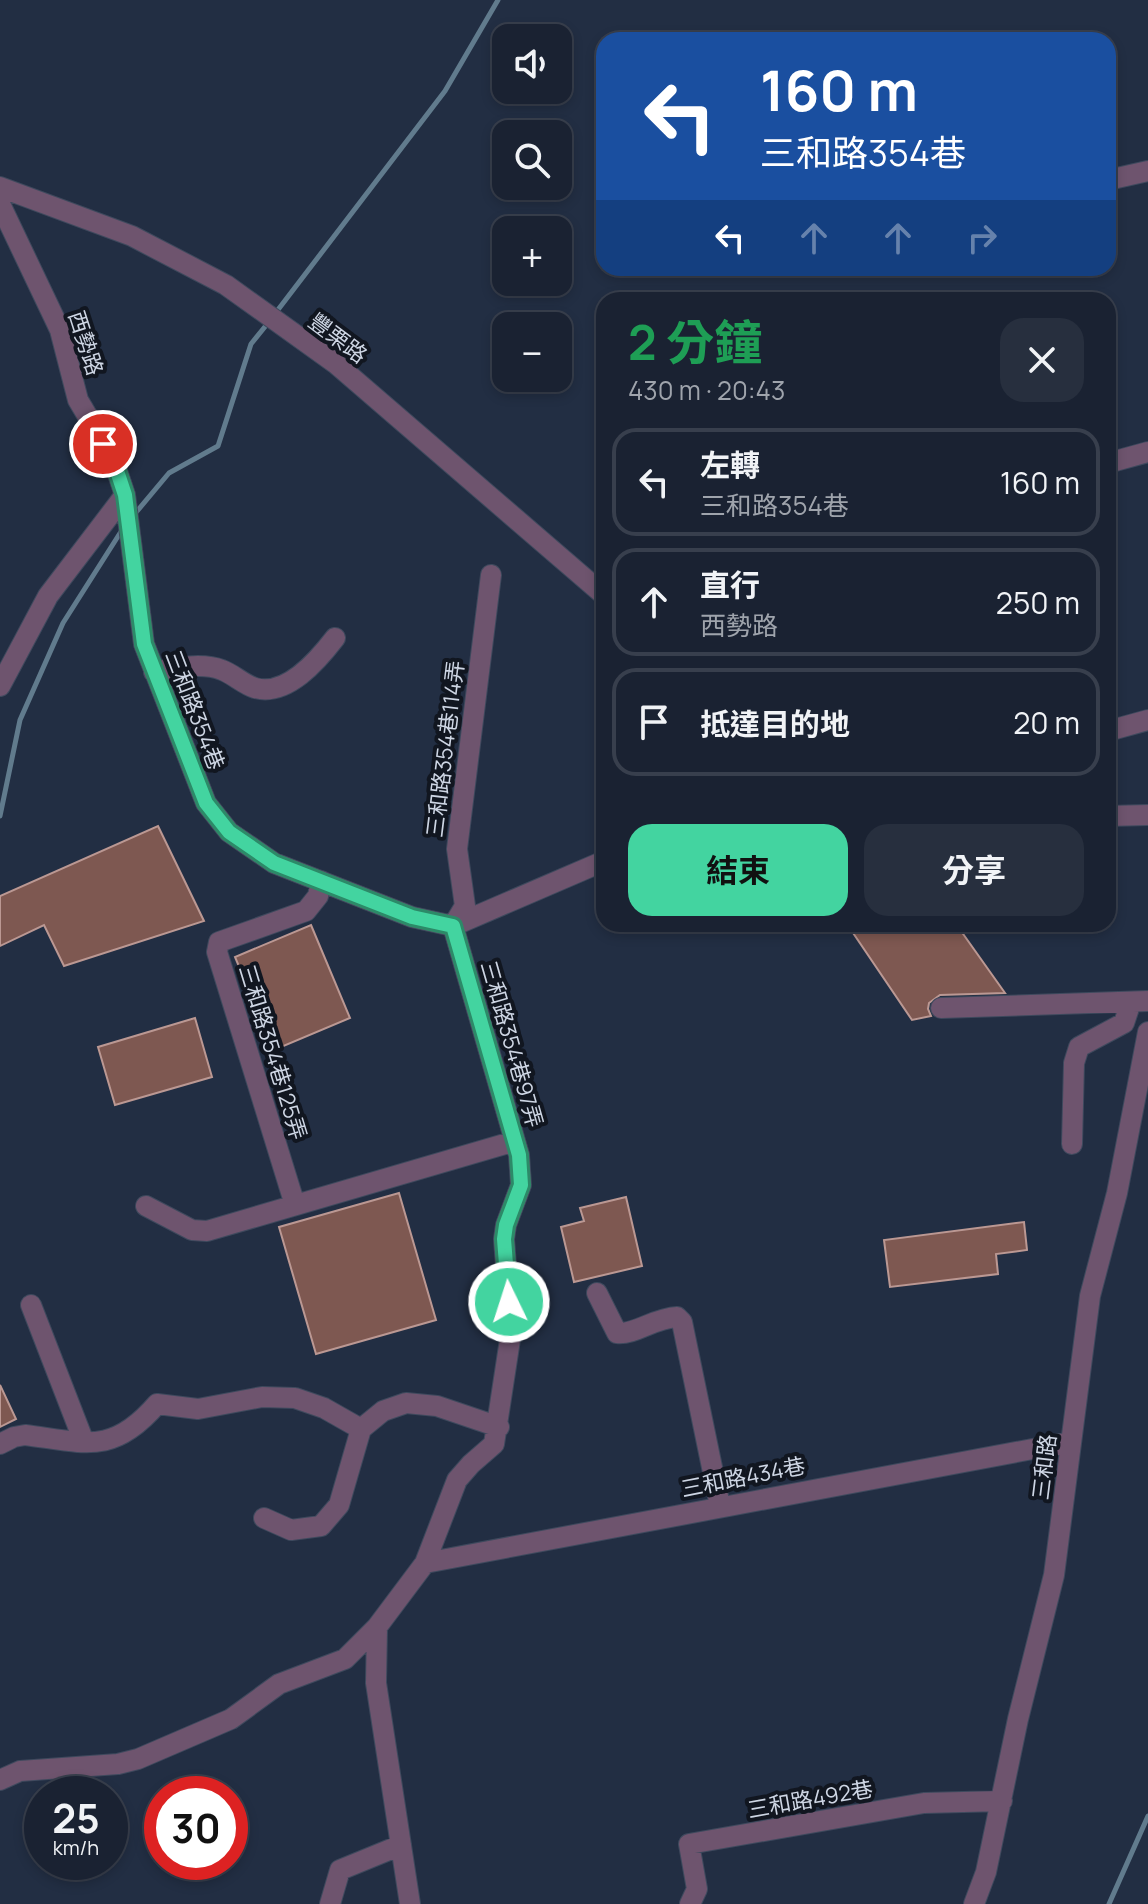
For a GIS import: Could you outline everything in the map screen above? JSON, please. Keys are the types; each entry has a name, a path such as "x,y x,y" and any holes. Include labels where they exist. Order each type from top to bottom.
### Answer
{"street":[{"path":"1116,178 1148,171"},
{"name":"豐栗路","path":"0,187 132,236 226,285 335,363 596,588"},
{"name":"西勢路","path":"0,204 60,330 78,400 113,459 125,495"},
{"path":"1116,461 1148,452"},
{"path":"0,686 48,596 125,495"},
{"name":"三和路354巷","path":"125,495 144,644 206,803 229,832 274,863 412,917 453,926"},
{"name":"三和路354巷114弄","path":"453,926 465,906 457,849 491,575"},
{"path":"154,672 178,667 219,668 256,689 283,686 313,666 335,638"},
{"path":"1116,729 1148,720"},
{"path":"1116,816 1148,815"},
{"path":"453,926 596,864"},
{"name":"三和路354巷125弄","path":"295,1205 217,952 219,942 306,911 318,896 321,881"},
{"name":"三和路354巷97弄","path":"0,1780 20,1771 118,1764 138,1759 231,1719 279,1684 345,1659 377,1627 425,1563 457,1480 494,1444 511,1333 504,1239 521,1185 515,1141 453,926"},
{"path":"941,1008 1139,1001"},
{"path":"1072,1144 1074,1063 1079,1047 1124,1023 1139,1001"},
{"name":"三和路","path":"974,1904 986,1872 1018,1719 1054,1575 1090,1296 1117,1193 1148,1032"},
{"path":"146,1206 192,1230 207,1231 515,1141"},
{"path":"597,1293 617,1333 625,1334 661,1317 677,1317 682,1322 720,1506"},
{"path":"31,1305 84,1442"},
{"path":"0,1444 25,1435 84,1442 120,1437 145,1419 157,1404 198,1409 262,1397 295,1398 324,1408 361,1429"},
{"path":"264,1518 291,1530 321,1526 339,1505 361,1429 383,1411 406,1403 437,1406 499,1427"},
{"name":"三和路434巷","path":"425,1563 1070,1442"},
{"path":"377,1627 376,1683 410,1904"},
{"name":"三和路492巷","path":"690,1904 697,1889 689,1844 924,1803 1002,1801"},
{"path":"330,1904 340,1870 401,1845"}],"building":[{"path":"158,826 204,921 64,966 44,925 0,946 0,896"},
{"path":"311,925 350,1018 274,1050 235,957"},
{"path":"852,932 962,932 1005,993 940,995 929,1003 931,1016 912,1020"},
{"path":"195,1018 212,1077 115,1105 98,1047"},
{"path":"399,1193 436,1320 316,1354 279,1227"},
{"path":"626,1197 642,1266 574,1282 561,1227 584,1221 580,1208"},
{"path":"1024,1222 1027,1250 996,1254 998,1274 890,1287 884,1240"},
{"path":"0,1385 16,1419 0,1427"}],"waterway":[{"path":"274,315 445,91 498,0"},
{"path":"133,516 169,473 218,446 251,344 268,323"},
{"path":"0,816 20,720 63,623 122,530"},
{"path":"1109,1904 1148,1816"}],"route":[{"path":"103,444 113,459 125,495 144,644 206,803 229,832 274,863 412,917 453,926 519,1155 521,1185 504,1239 509,1302"}]}
